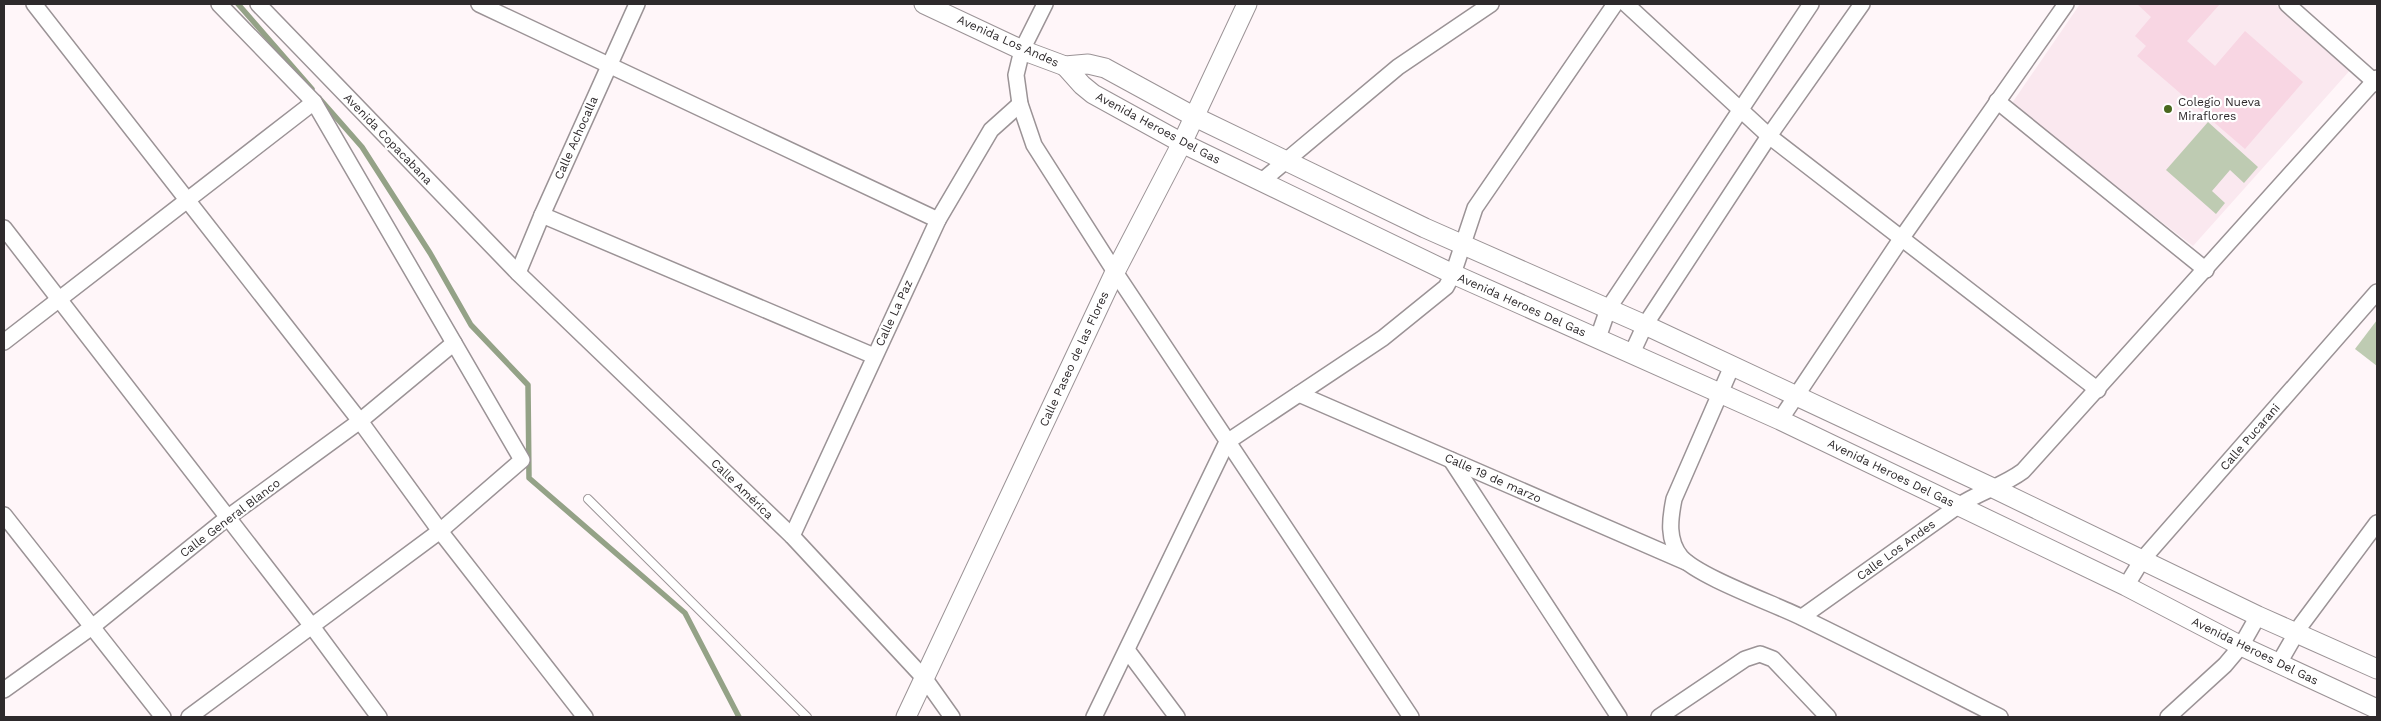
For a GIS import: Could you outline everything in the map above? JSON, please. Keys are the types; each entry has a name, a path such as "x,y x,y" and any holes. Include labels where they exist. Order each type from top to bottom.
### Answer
{"street":[{"path":"34,4 360,421 440,531 585,717"},
{"path":"189,717 440,531 522,460 314,102 219,4"},
{"name":"Avenida Copacabana","path":"258,4 518,273"},
{"path":"479,4 938,220"},
{"name":"Calle Achocalla","path":"518,273 542,215 637,4"},
{"name":"Avenida Los Andes","path":"924,4 1022,50 1065,66"},
{"path":"1045,4 1022,50 1016,74 1020,104 1034,145 1114,272 1412,717"},
{"name":"Calle Paseo de las Flores","path":"906,717 926,679 1114,272 1182,143 1247,4"},
{"path":"1263,180 1284,160 1398,67 1491,4"},
{"path":"1094,717 1227,442 1383,338 1446,287 1453,274 1475,208 1615,4"},
{"path":"1626,4 1769,136 2098,390"},
{"path":"1598,338 1608,309 1811,4"},
{"path":"1632,353 1646,325 1769,136 1862,4"},
{"path":"1780,420 1901,239 2066,4"},
{"path":"2288,4 2376,81"},
{"path":"1065,66 1088,64 1105,68 1193,116 1463,245 1646,325 1993,488 2258,616 2377,669"},
{"name":"Avenida Heroes Del Gas","path":"1065,66 1093,94 1182,143 1263,180 1453,274 1780,420 2126,586 2241,646 2377,709"},
{"name":"Calle Los Andes","path":"1802,617 1958,506 1977,494 2008,482 2024,471 2376,81"},
{"path":"1997,101 2206,270"},
{"path":"4,342 314,102"},
{"name":"Calle La Paz","path":"792,536 938,220 991,130 1020,104"},
{"path":"542,215 874,356"},
{"path":"4,228 311,625 379,717"},
{"name":"Calle América","path":"518,273 792,536 926,679 952,717"},
{"name":"Calle Pucarani","path":"2126,586 2142,560 2377,292"},
{"name":"Calle General Blanco","path":"4,690 92,627 227,518 360,421 454,344"},
{"path":"1687,563 1674,544 1670,528 1674,499 1719,392 1732,366"},
{"name":"Calle 19 de marzo","path":"1299,394 1687,563 1710,576 1802,617 2000,717"},
{"path":"1452,460 1619,717"},
{"path":"4,514 163,717"},
{"path":"2279,663 2296,633 2377,522"},
{"path":"2168,717 2225,665 2241,646 2258,616"},
{"path":"1127,650 1177,717"},
{"path":"1659,717 1745,659 1760,654 1773,659 1828,717"}],"lane":[{"path":"588,499 807,717"}],"shaded area":[{"path":"2080,4 2275,4 2352,68 2193,246 2010,106"}],"green space":[{"path":"2208,122 2258,167 2244,183 2230,170 2212,191 2225,203 2216,214 2166,170"},
{"path":"2377,320 2377,366 2355,349"}],"building":[{"path":"2137,4 2220,4 2187,41 2215,66 2245,31 2303,82 2245,149 2137,56 2146,46 2135,36 2151,17"}],"waterway":[{"path":"238,4 312,89"},
{"path":"319,98 362,147 430,253 471,325 528,385 529,478 685,613 739,717"}],"place":[{"name":"Colegio Nueva Miraflores","path":"2168,109"}]}
